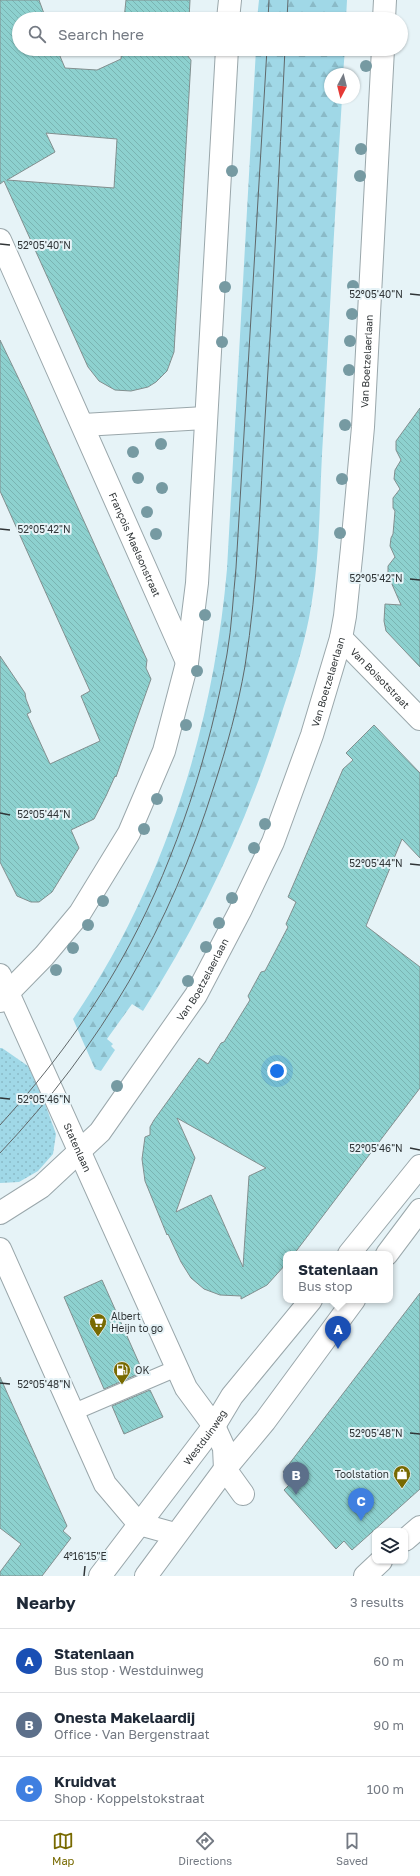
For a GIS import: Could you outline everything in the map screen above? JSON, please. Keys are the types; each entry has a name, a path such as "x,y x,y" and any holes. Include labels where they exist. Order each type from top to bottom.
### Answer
{"street":[{"path":"229,12 230,0"},
{"path":"384,12 385,0"},
{"path":"2,989 44,956 80,913 129,834 164,751 187,663 197,583 205,418 227,56"},
{"name":"Van Boetzelaerlaan","path":"0,1213 41,1187 100,1132 110,1120 196,995 240,911 273,842 312,735 326,682 341,638 348,594 363,426 383,56"},
{"name":"François Maelsonstraat","path":"0,240 187,663"},
{"path":"83,425 205,418"},
{"name":"Van Boisotstraat","path":"341,638 420,719"},
{"name":"Statenlaan","path":"2,989 80,1151 186,1388 214,1426 224,1448 225,1469"},
{"path":"351,1251 420,1166"},
{"path":"389,1251 420,1210"},
{"path":"0,1249 105,1484 139,1524 175,1534"},
{"name":"Westduinweg","path":"100,1576 214,1426 232,1396 309,1303"},
{"path":"146,1576 175,1534 225,1469 265,1421 352,1303"},
{"path":"225,1469 243,1494"},
{"path":"408,1537 420,1527"},
{"path":"365,1576 379,1564"}],"lane":[{"path":"74,1412 177,1368"}],"green space":[{"path":"259,0 347,0 346,12 258,12"},
{"path":"256,56 344,56 343,68 324,68 324,104 342,104 334,225 318,550 307,630 270,749 256,788 223,865 186,939 143,1011 132,1004 107,1039 113,1044 111,1046 115,1050 101,1071 95,1069 73,1019 105,968 133,915 158,860 179,804 196,747 210,688 220,629 227,569"},
{"path":"0,1048 28,1066 43,1098 56,1134 53,1154 38,1171 19,1182 0,1183"}],"building":[{"path":"0,0 39,0 43,12 12,12 12,56 60,56 65,68 97,70 121,59 121,56 188,56 191,60 174,352 167,371 156,382 148,387 131,391 115,390 99,381 88,367 4,181 0,184","holes":["46,133 117,139 114,188 7,180 55,152"]},
{"path":"126,0 190,0 189,12 125,12"},
{"path":"0,340 28,398 147,660 146,668 151,679 116,777 115,776 94,819 71,830 79,848 52,892 39,902 31,902 17,896 0,862 0,656 25,693 31,712 27,714 50,764 100,741 81,696 90,691 0,491"},
{"path":"420,408 420,667 386,631 384,621 385,604 401,605 388,575 388,566 395,557 390,546 393,534 395,511 393,508 393,498 400,489 394,479 395,470 401,460 396,450 396,441"},
{"path":"374,725 420,773 420,858 402,839 366,926 420,967 420,1088 296,1251 283,1251 283,1267 267,1285 241,1299 241,1296 220,1295 204,1289 191,1278 181,1262 168,1234 167,1235 145,1181 142,1159 145,1137 150,1135 150,1127 154,1120 199,1058 208,1064 221,1043 224,1042 250,1000 248,996 261,972 265,971 288,927 286,924 296,902 288,897 343,769 353,760 346,753","holes":["177,1118 266,1168 249,1176 243,1267 211,1195 176,1212 195,1158"]},
{"path":"102,1280 143,1372 104,1389 64,1297"},
{"path":"420,1293 420,1489 377,1528 372,1528 372,1532 352,1550 344,1541 336,1549 284,1490 292,1482 283,1472"},
{"path":"0,1377 67,1526 63,1531 71,1538 42,1576 0,1576 0,1572 21,1544 0,1528"},
{"path":"150,1390 163,1417 124,1434 112,1406"}],"tram line":[{"path":"268,12 269,0"},
{"path":"287,12 288,0"},
{"path":"0,1125 19,1104 71,1039 102,992 130,944 163,875 177,839 190,803 211,728 229,643 236,568 267,56"},
{"path":"0,1153 37,1112 101,1027 129,982 154,936 176,888 196,838 219,771 232,726 245,666 256,574 285,56"}],"place":[{"name":"Albert Heijn to go","path":"98,1337"},
{"name":"Statenlaan","path":"338,1349"},
{"name":"OK","path":"122,1385"},
{"name":"Toolstation","path":"402,1489"},
{"name":"Onesta Makelaardij","path":"296,1495"},
{"name":"Kruidvat","path":"361,1521"}]}
